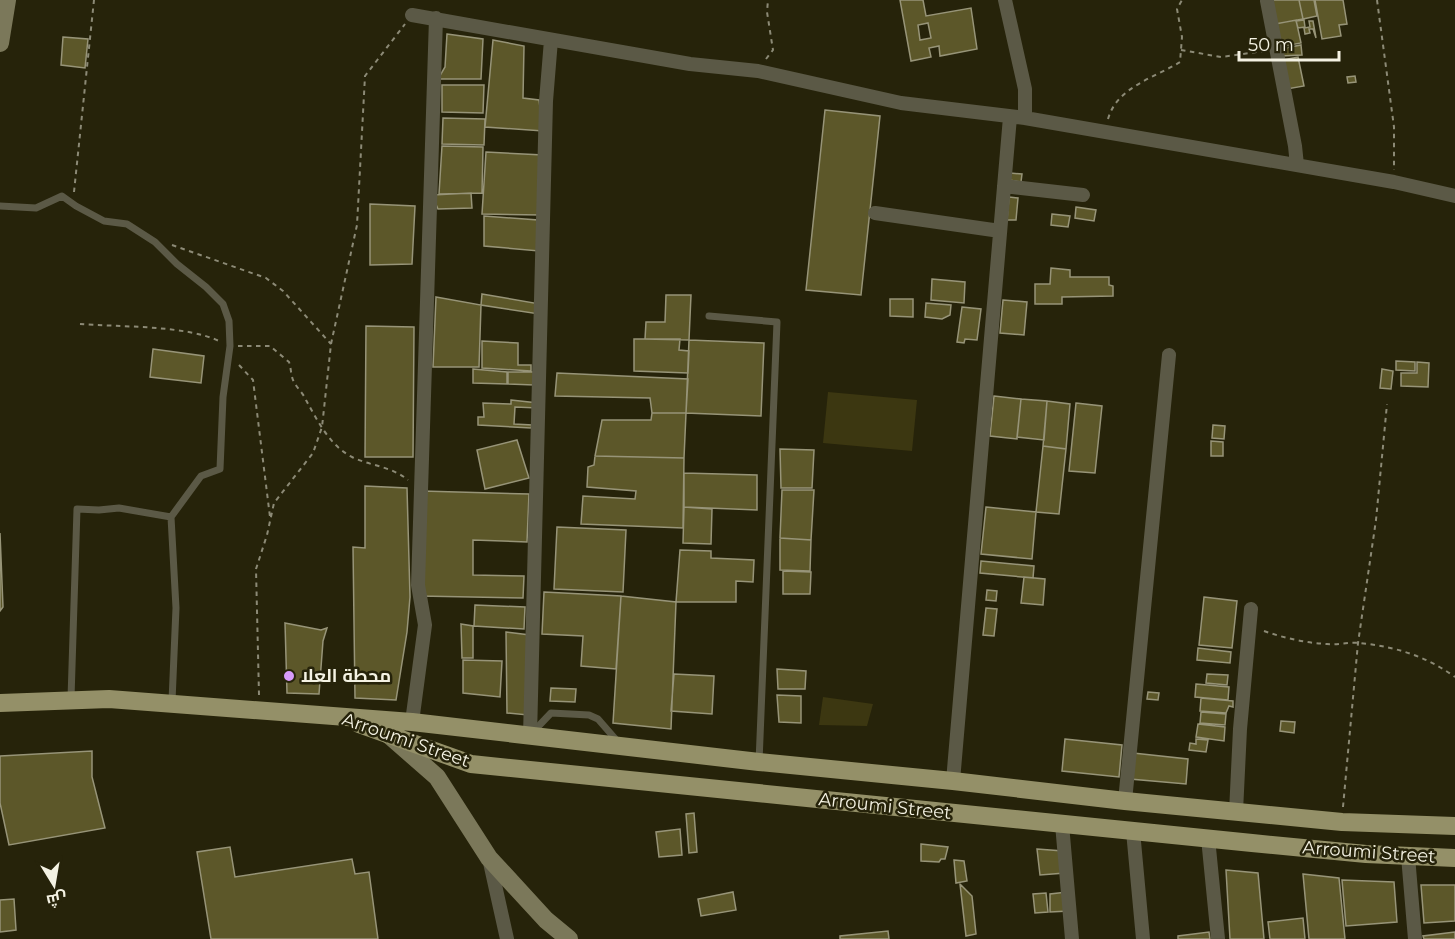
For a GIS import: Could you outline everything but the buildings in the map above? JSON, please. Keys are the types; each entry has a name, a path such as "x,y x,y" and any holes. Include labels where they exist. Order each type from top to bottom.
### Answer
{"main road":[{"path":"0,43 8,0"},
{"path":"0,704 109,699 334,715"},
{"name":"Arroumi Street","path":"334,715 1255,814 1342,822 1455,826"},
{"name":"Arroumi Street","path":"334,715 471,764 1252,843 1455,858"},
{"path":"389,735 437,777 489,858 546,920 569,939"},
{"path":"1252,843 1255,814"}],"street":[{"path":"1005,0 1025,88 1026,118"},
{"path":"1266,1 1297,165"},
{"path":"412,15 690,64 758,71 901,103 1026,118 1394,182 1455,196"},
{"path":"412,722 425,625 418,585 436,18"},
{"path":"530,736 546,101 551,40"},
{"path":"953,781 1010,117"},
{"path":"1004,186 1083,195"},
{"path":"875,213 1000,231"},
{"path":"1125,801 1169,355"},
{"path":"1236,812 1239,729 1251,609"},
{"path":"1062,824 1072,939"},
{"path":"1133,831 1143,939"},
{"path":"1208,838 1218,939"},
{"path":"1408,856 1415,939"},
{"path":"489,858 507,939"}],"lane":[{"path":"0,206 36,208 62,196 104,220 127,224 155,242 177,264 206,287 223,304 229,321 230,346 223,397 220,469 201,476 171,517 176,608 172,704"},
{"path":"709,315 777,322 759,762"},
{"path":"71,701 77,509 119,508 171,517"},
{"path":"530,736 550,713 589,715 598,718 621,747"}],"path":[{"path":"73,204 94,0"},
{"path":"758,71 772,50 767,12 768,0"},
{"path":"1104,132 1110,110 1128,90 1180,62 1182,37 1177,9 1182,0"},
{"path":"1377,0 1394,127 1394,182"},
{"path":"259,710 256,569 274,503 313,453 322,427 331,344 357,225 364,76 412,15"},
{"path":"1181,50 1221,57 1276,50"},
{"path":"155,242 165,242 266,278 284,291 331,344"},
{"path":"80,324 168,330 209,336 230,346 270,346 290,362 293,380 331,440 352,457 403,475 422,491"},
{"path":"228,355 254,380 270,520"},
{"path":"1342,822 1358,643 1376,520 1387,404"},
{"path":"1250,626 1287,638 1327,644 1358,643 1408,652 1436,663 1455,677"}],"shaded area":[{"path":"828,392 917,400 912,451 823,443"},
{"path":"823,697 873,704 867,726 819,725"}],"place":[{"name":"محطة العلا","path":"289,676"}]}
